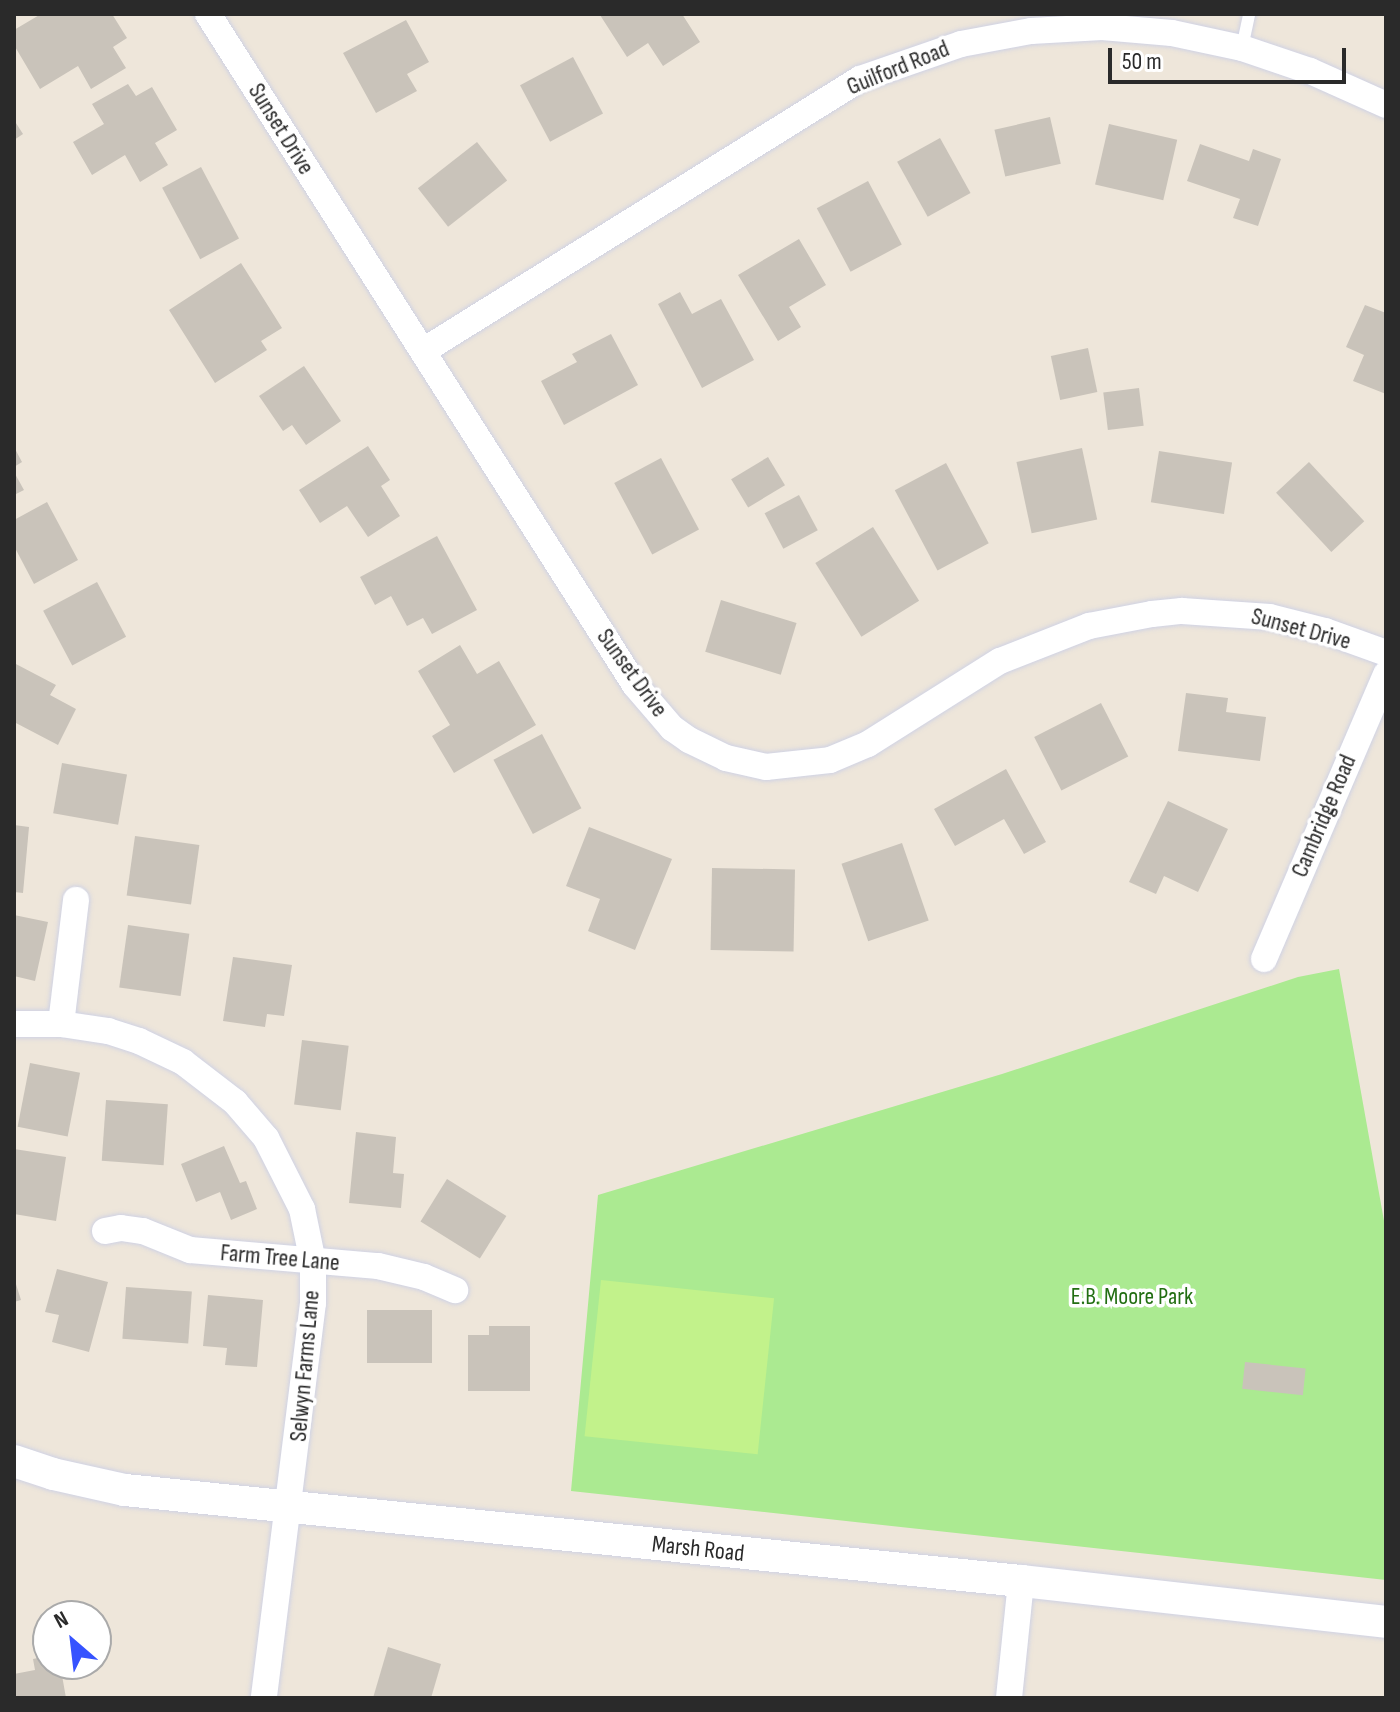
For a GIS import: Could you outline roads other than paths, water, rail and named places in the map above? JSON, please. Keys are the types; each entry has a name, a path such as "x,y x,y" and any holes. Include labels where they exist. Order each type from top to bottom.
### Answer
{"street":[{"name":"Sunset Drive","path":"208,14 635,685 672,728 726,758 766,767 830,760 868,744 1000,661 1073,631 1152,614 1182,611 1270,617 1386,653"},
{"name":"Guilford Road","path":"423,351 792,119 893,65 995,36 1087,28 1172,33 1242,48 1310,71 1386,105"},
{"name":"Cambridge Road","path":"1264,959 1386,674"},
{"path":"61,1024 76,900"},
{"name":"Selwyn Farms Lane","path":"14,1024 61,1024 139,1041 183,1062 235,1102 279,1159 302,1209 313,1262 312,1318 264,1698"},
{"name":"Farm Tree Lane","path":"105,1231 121,1228 143,1231 190,1250 378,1266 424,1277 455,1290"},
{"name":"Marsh Road","path":"14,1461 53,1474 125,1490 1021,1581 1386,1622"},
{"path":"1009,1698 1021,1581"}],"lane":[{"path":"1242,48 1249,14"}],"park label":[{"name":"E.B. Moore Park","path":"1132,1297"}]}
